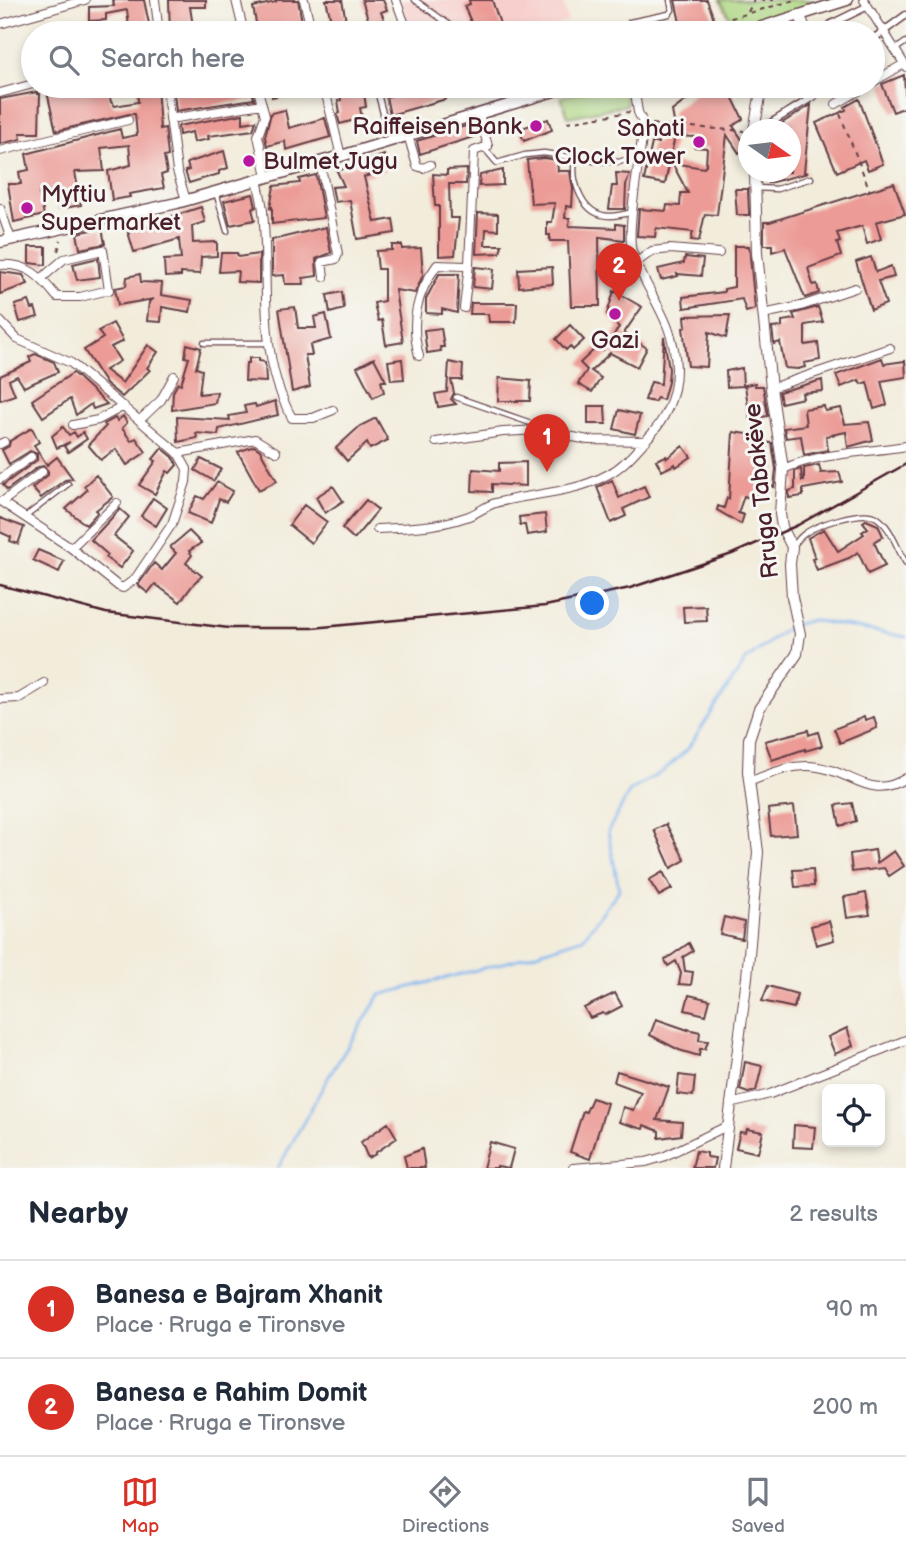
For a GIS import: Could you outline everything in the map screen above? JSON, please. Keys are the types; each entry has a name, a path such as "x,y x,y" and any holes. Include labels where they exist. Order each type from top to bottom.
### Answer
{"main road":[{"path":"783,21 844,0"},
{"path":"5,241 186,200 341,156 526,98"}],"street":[{"path":"0,24 70,2 85,0"},
{"path":"155,0 158,21"},
{"path":"236,0 241,21"},
{"path":"304,0 309,21"},
{"path":"396,0 404,21"},
{"path":"836,21 866,3 877,21"},
{"path":"885,29 906,15"},
{"path":"800,16 802,21"},
{"path":"885,33 905,66 885,76"},
{"path":"0,93 21,87"},
{"path":"167,98 177,171 186,200"},
{"path":"260,98 265,116 258,136 262,178 266,326 271,360 285,405 292,418 313,418 333,410"},
{"path":"327,98 341,156"},
{"path":"377,529 413,528 468,517 496,503 556,493 585,484 608,475 628,460 658,428 674,394 675,351 667,323 637,262 630,241 644,125 636,98"},
{"path":"758,119 760,98"},
{"path":"775,119 811,98"},
{"path":"836,104 846,98"},
{"path":"170,119 262,104"},
{"path":"464,308 469,264 474,152 485,149 489,142 479,114"},
{"path":"0,151 128,120"},
{"path":"408,135 417,166 423,168 430,165"},
{"path":"320,162 338,254 336,259 322,262 324,277"},
{"name":"Rruga Tabakëve","path":"723,1168 747,977 758,852 747,754 752,724 759,709 797,653 799,630 791,582 792,547 782,527 783,469 771,388 757,253 755,182"},
{"path":"0,208 5,241"},
{"path":"637,262 652,251 670,249 719,253"},
{"path":"0,265 16,264 41,278 57,297 80,297 109,290 103,250 64,259 41,278"},
{"path":"419,356 415,340 417,299 425,282 437,265 466,267 469,264"},
{"path":"763,314 801,306 855,288"},
{"path":"0,321 17,339 67,360 178,453 187,469 186,482 177,510 162,541 129,586 123,588 71,548 1,502 41,472"},
{"path":"771,388 890,348"},
{"path":"140,420 161,400 174,376"},
{"path":"73,425 98,420 124,406"},
{"path":"436,442 503,432 539,430 588,440 646,441"},
{"path":"178,453 255,439 276,452"},
{"path":"783,469 796,463 855,451 906,446"},
{"path":"0,479 31,457"},
{"path":"71,548 117,503"},
{"path":"0,699 19,698 44,683"},
{"path":"749,782 780,770 806,765 830,769 861,784 880,788 897,784 906,778"},
{"path":"730,1104 770,1094 906,1040"},
{"path":"573,1168 646,1163 727,1126"}],"lane":[{"path":"415,0 446,21"},
{"path":"635,21 669,14 672,10 670,0"},
{"path":"895,49 906,42"},
{"path":"379,98 390,141"},
{"path":"485,149 497,163 544,153 561,154 575,159 619,162 641,155"},
{"path":"575,159 573,167 577,192 589,207 608,216 634,212"},
{"path":"755,188 777,189 811,178"},
{"path":"216,191 227,231"},
{"path":"204,343 268,343"},
{"path":"456,397 528,422 539,430"},
{"path":"25,517 68,484"},
{"path":"792,547 804,534 823,524 868,515 876,517 893,536 906,563"}],"path":[{"path":"747,14 754,0"},
{"path":"760,0 775,0 777,5"},
{"path":"721,21 795,0"},
{"path":"836,104 870,191"},
{"path":"567,122 615,113 638,112"},
{"path":"644,125 738,131"}],"shaded area":[{"path":"401,0 571,0 563,5 568,21 407,21"}],"green space":[{"path":"720,0 834,0 773,21 731,21"},
{"path":"561,98 626,98 627,105 568,117"}],"building":[{"path":"113,0 144,0 148,21 128,21 127,10 106,14 106,20 89,21 89,7 114,6"},
{"path":"169,0 206,0 206,7 190,7 192,21 170,21"},
{"path":"298,0 302,21 256,21 253,7"},
{"path":"326,0 342,0 346,21 331,21"},
{"path":"362,0 383,0 387,10 381,12 385,21 369,21"},
{"path":"469,0 492,0 499,21 471,21 464,6 470,4"},
{"path":"675,0 707,0 715,21 680,21"},
{"path":"904,75 906,107 893,112 885,92 885,83"},
{"path":"21,95 21,98 40,98 39,133 20,133 21,139 0,144 0,99"},
{"path":"48,98 110,98 115,106 138,102 138,98 158,98 160,129 165,128 168,156 164,157 167,173 161,175 164,188 112,200 108,171 131,165 129,145 101,148 104,171 75,172 81,205 59,209 56,190 39,194 44,215 14,222 8,184 21,184 19,172 29,170 26,154 120,129 122,138 137,135 135,114 56,131"},
{"path":"174,98 254,99 176,111"},
{"path":"365,98 366,107 360,108 362,118 340,124 337,114 340,113 338,101"},
{"path":"386,98 446,99 390,115"},
{"path":"689,98 733,98 743,119 738,119 733,126 738,134 738,152 727,135 717,215 705,214 699,241 691,240 693,232 656,228 655,237 637,236 639,209 666,211 667,205 680,206 681,193 688,193 672,163 704,168 706,165 707,148 694,147 695,137 675,136 665,184 644,180 652,143 658,143 660,126 675,127 672,111"},
{"path":"859,99 883,164 868,170 864,160 837,172 816,123 846,110 845,107"},
{"path":"811,105 804,172 808,173 801,175 801,119 789,119"},
{"path":"285,110 289,128 325,118 330,137 286,150 285,141 267,146 265,137 271,113"},
{"path":"243,114 243,123 256,121 253,130 208,136 209,139 194,142 192,132 179,135 178,126"},
{"path":"548,119 552,130 524,141 519,129"},
{"path":"469,125 473,137 420,154 417,141"},
{"path":"224,151 228,168 219,171 219,174 189,183 185,171 189,170 187,163"},
{"path":"384,155 386,170 364,177 375,222 393,219 395,233 357,239 350,200 335,202 332,187 344,186 337,171"},
{"path":"527,160 557,160 558,171 570,171 572,207 566,206 565,218 570,218 569,226 616,228 616,224 624,225 624,240 599,237 600,306 571,306 568,241 550,241 550,235 547,235 547,222 552,222 555,203 531,204"},
{"path":"467,169 466,184 449,184 450,218 459,218 455,255 439,256 439,206 435,206 433,174 447,175 447,170"},
{"path":"503,170 503,185 479,186 480,175"},
{"path":"616,173 630,174 626,185 625,209 609,209 612,186 617,186"},
{"path":"316,175 324,218 272,224 272,207 270,208 274,186 300,183 299,179"},
{"path":"894,183 905,214 876,222 881,239 867,244 862,226 837,233 841,256 808,268 813,285 817,284 819,293 805,298 785,248 772,252 772,245 764,245 764,222"},
{"path":"735,189 748,189 749,215 737,215"},
{"path":"253,194 256,207 252,209 255,220 230,225 224,201"},
{"path":"201,207 205,222 192,226 193,243 217,242 217,256 201,257 200,274 181,273 181,276 165,277 164,260 181,259 179,239 134,252 128,232 165,222 164,219"},
{"path":"478,213 498,214 498,230 486,229 485,245 502,245 500,253 476,254"},
{"path":"326,227 331,253 316,259 317,276 303,278 304,284 285,284 284,275 272,276 272,240"},
{"path":"102,228 105,244 80,249 77,233"},
{"path":"392,245 402,245 402,249 421,248 423,275 415,293 395,290 403,342 386,345 382,320 378,321 374,303 384,301 384,269 378,269 376,251 392,250"},
{"path":"734,246 749,246 755,309 746,312 742,299 684,308 683,297 724,292 724,289 734,287"},
{"path":"29,247 46,247 46,265 29,263"},
{"path":"221,253 237,253 238,257 259,254 259,283 237,282 238,271 219,272"},
{"path":"685,257 703,259 701,276 677,274 678,276 661,280 658,269 684,263"},
{"path":"871,257 876,272 891,266 894,277 878,281 886,304 871,310 856,262"},
{"path":"98,258 100,277 77,280 73,264"},
{"path":"475,267 494,269 492,289 473,287"},
{"path":"552,267 553,284 519,287 518,269"},
{"path":"0,272 23,275 28,284 0,294"},
{"path":"140,274 141,282 162,283 161,295 192,300 190,312 162,307 161,322 147,321 149,302 154,299 118,305 115,288 126,286 127,277"},
{"path":"439,274 459,274 457,313 442,309 442,314 426,313 426,299"},
{"path":"614,291 642,307 624,333 647,348 637,367 610,353 591,371 601,378 592,392 578,384 587,370 580,363 599,345 603,350 619,327 607,314"},
{"path":"342,292 344,309 330,313 327,295"},
{"path":"29,301 38,317 20,322 15,305"},
{"path":"471,303 517,303 516,322 489,322 488,314 470,314"},
{"path":"295,307 298,328 316,328 314,317 326,314 331,339 310,345 312,355 305,355 310,387 292,392 279,309"},
{"path":"818,307 823,322 805,325 805,345 818,343 820,360 804,363 805,367 798,369 785,368 780,342 774,344 772,328 782,327 782,321 795,319 793,314"},
{"path":"730,315 726,338 709,332 707,367 688,366 683,328 686,327 685,316"},
{"path":"113,323 123,341 111,347 120,361 105,370 122,383 148,345 158,352 147,368 150,370 122,397 106,384 84,350 103,338 98,331"},
{"path":"570,325 584,340 573,350 570,346 566,350 556,339"},
{"path":"441,328 444,347 440,347 441,351 427,353 424,330"},
{"path":"664,337 669,369 663,400 645,400 651,382 661,384"},
{"path":"187,344 201,348 196,368 202,370 199,394 217,392 215,403 172,410 173,392 178,383 181,384 189,358 185,357"},
{"path":"35,354 54,362 58,372 24,387 17,376 9,380 15,395 0,400 0,376 31,362 29,357"},
{"path":"249,358 259,358 259,361 265,362 266,382 245,381"},
{"path":"374,358 386,381 381,381 384,392 373,398 357,367"},
{"path":"882,358 884,364 905,361 906,377 881,381 887,405 874,409 867,382 861,384 859,380 841,387 836,375"},
{"path":"402,359 404,379 391,380 388,361"},
{"path":"449,362 463,365 462,380 451,380 454,393 451,399 456,404 438,407 435,394 447,392"},
{"path":"742,368 743,386 727,387 726,371"},
{"path":"73,373 107,404 93,409 91,404 76,415 70,399 43,417 32,400"},
{"path":"499,378 531,381 530,401 498,401"},
{"path":"822,380 823,391 802,393 803,398 781,403 779,392"},
{"path":"755,383 755,386 763,386 768,416 750,419 745,385"},
{"path":"275,401 278,415 219,429 218,435 196,433 197,438 178,442 177,417 230,420 229,416 246,413 244,406 255,404 256,407"},
{"path":"588,406 605,406 606,424 588,424"},
{"path":"824,406 825,411 841,408 845,424 869,422 873,440 848,447 846,432 826,436 828,450 804,455 801,436 786,438 784,428 806,425 804,409"},
{"path":"619,410 640,415 635,434 614,429"},
{"path":"123,416 127,423 122,428 131,441 136,438 146,452 127,465 116,449 101,460 88,445 106,426 104,424 115,418 117,421"},
{"path":"376,418 388,440 370,449 367,443 347,461 336,448 360,426"},
{"path":"63,427 69,435 74,432 77,437 83,432 87,439 68,452 64,446 70,442 57,448 52,436"},
{"path":"32,428 39,442 34,445 47,465 57,457 73,479 65,480 41,498 32,488 48,475 44,466 38,467 7,490 3,485 37,460 37,454 30,451 9,464 2,450 9,446 10,441"},
{"path":"733,432 762,436 758,442 772,443 776,469 774,487 761,485 754,499 744,496 738,513 744,515 741,524 717,510 718,506 724,508 727,498 729,499"},
{"path":"254,446 260,450 277,481 259,490 238,452"},
{"path":"683,446 691,457 676,467 675,464 662,471 656,460 666,456 667,458"},
{"path":"162,448 173,457 177,465 170,473 167,471 155,494 139,485"},
{"path":"201,459 221,469 214,481 195,470"},
{"path":"526,462 526,486 492,484 492,492 472,491 473,469 499,471 499,463"},
{"path":"819,465 821,473 839,472 842,482 803,489 803,496 789,498 789,491 795,489 795,471 801,469 804,481 804,468"},
{"path":"96,475 113,497 96,510 98,512 86,525 66,509 87,490 84,486"},
{"path":"612,480 619,498 644,486 649,497 623,509 626,516 611,523 597,487"},
{"path":"217,482 233,491 226,502 219,499 211,523 188,513 197,496 204,499"},
{"path":"333,486 343,501 325,513 316,497"},
{"path":"153,498 167,508 156,526 141,516"},
{"path":"366,500 378,510 354,539 342,528"},
{"path":"304,505 327,522 311,543 289,525"},
{"path":"120,509 129,517 114,536 133,551 120,568 106,558 108,555 91,540"},
{"path":"545,514 547,532 527,535 525,525 520,525 519,517"},
{"path":"0,518 24,527 18,544 0,532"},
{"path":"866,520 878,525 883,536 874,542 885,566 868,574 858,552 817,570 808,538 824,529 838,551 864,534 862,532 868,528 863,522"},
{"path":"189,531 201,543 189,551 192,555 186,563 202,576 180,602 155,584 148,593 138,585 154,563 162,570 176,553 170,547"},
{"path":"38,550 64,561 59,572 33,560"},
{"path":"706,606 707,621 684,622 683,607"},
{"path":"864,717 865,720 874,717 877,728 840,743 834,729"},
{"path":"808,730 809,735 818,732 822,746 772,760 765,741"},
{"path":"852,803 856,821 840,826 836,805"},
{"path":"794,806 797,834 771,836 768,809"},
{"path":"666,824 685,860 671,868 654,830"},
{"path":"875,850 877,863 894,851 904,866 889,876 884,868 852,872 850,854"},
{"path":"813,869 814,886 795,887 793,870"},
{"path":"663,872 672,889 659,896 649,880"},
{"path":"866,893 870,915 847,918 844,897"},
{"path":"724,917 744,922 742,939 720,934"},
{"path":"829,921 834,940 816,945 811,926"},
{"path":"689,943 693,951 683,957 685,971 693,972 691,985 679,984 681,973 676,961 668,966 665,960"},
{"path":"768,986 797,994 794,1008 762,1001"},
{"path":"615,993 622,1006 605,1015 603,1013 590,1018 584,1008"},
{"path":"689,995 710,1000 706,1015 685,1010"},
{"path":"656,1019 700,1032 699,1040 708,1041 705,1049 700,1049 699,1056 679,1050 650,1035"},
{"path":"847,1028 853,1046 835,1054 828,1037"},
{"path":"745,1062 762,1066 756,1091 748,1093 740,1090"},
{"path":"617,1071 669,1087 657,1120 682,1122 681,1135 659,1138 659,1131 644,1125 643,1129 619,1122 623,1107 633,1110 641,1092 614,1082"},
{"path":"679,1075 695,1077 693,1096 677,1094"},
{"path":"592,1098 607,1103 590,1159 570,1152 583,1111 586,1112"},
{"path":"388,1123 397,1138 368,1158 361,1142"},
{"path":"794,1125 815,1127 813,1148 793,1147"},
{"path":"747,1129 763,1132 758,1153 736,1148 740,1132 746,1133"},
{"path":"490,1142 514,1149 509,1168 483,1168"},
{"path":"422,1149 425,1168 407,1168 404,1156"},
{"path":"696,1151 715,1158 713,1168 692,1168"}],"waterway":[{"path":"278,1168 328,1078 380,995 515,960 583,938 619,890 608,831 630,791 663,771 687,750 746,660 790,626 812,620 906,637"}],"railway":[{"path":"0,585 106,613 229,628 312,628 545,606 630,588 732,554 798,525 906,464"}],"place":[{"name":"Raiffeisen Bank","path":"536,126"},
{"name":"Sahati Clock Tower","path":"699,142"},
{"name":"Bulmet Jugu","path":"249,161"},
{"name":"Myftiu Supermarket","path":"27,208"},
{"name":"Banesa e Rahim Domit","path":"619,301"},
{"name":"Gazi","path":"615,314"},
{"name":"Banesa e Bajram Xhanit","path":"547,472"}]}
